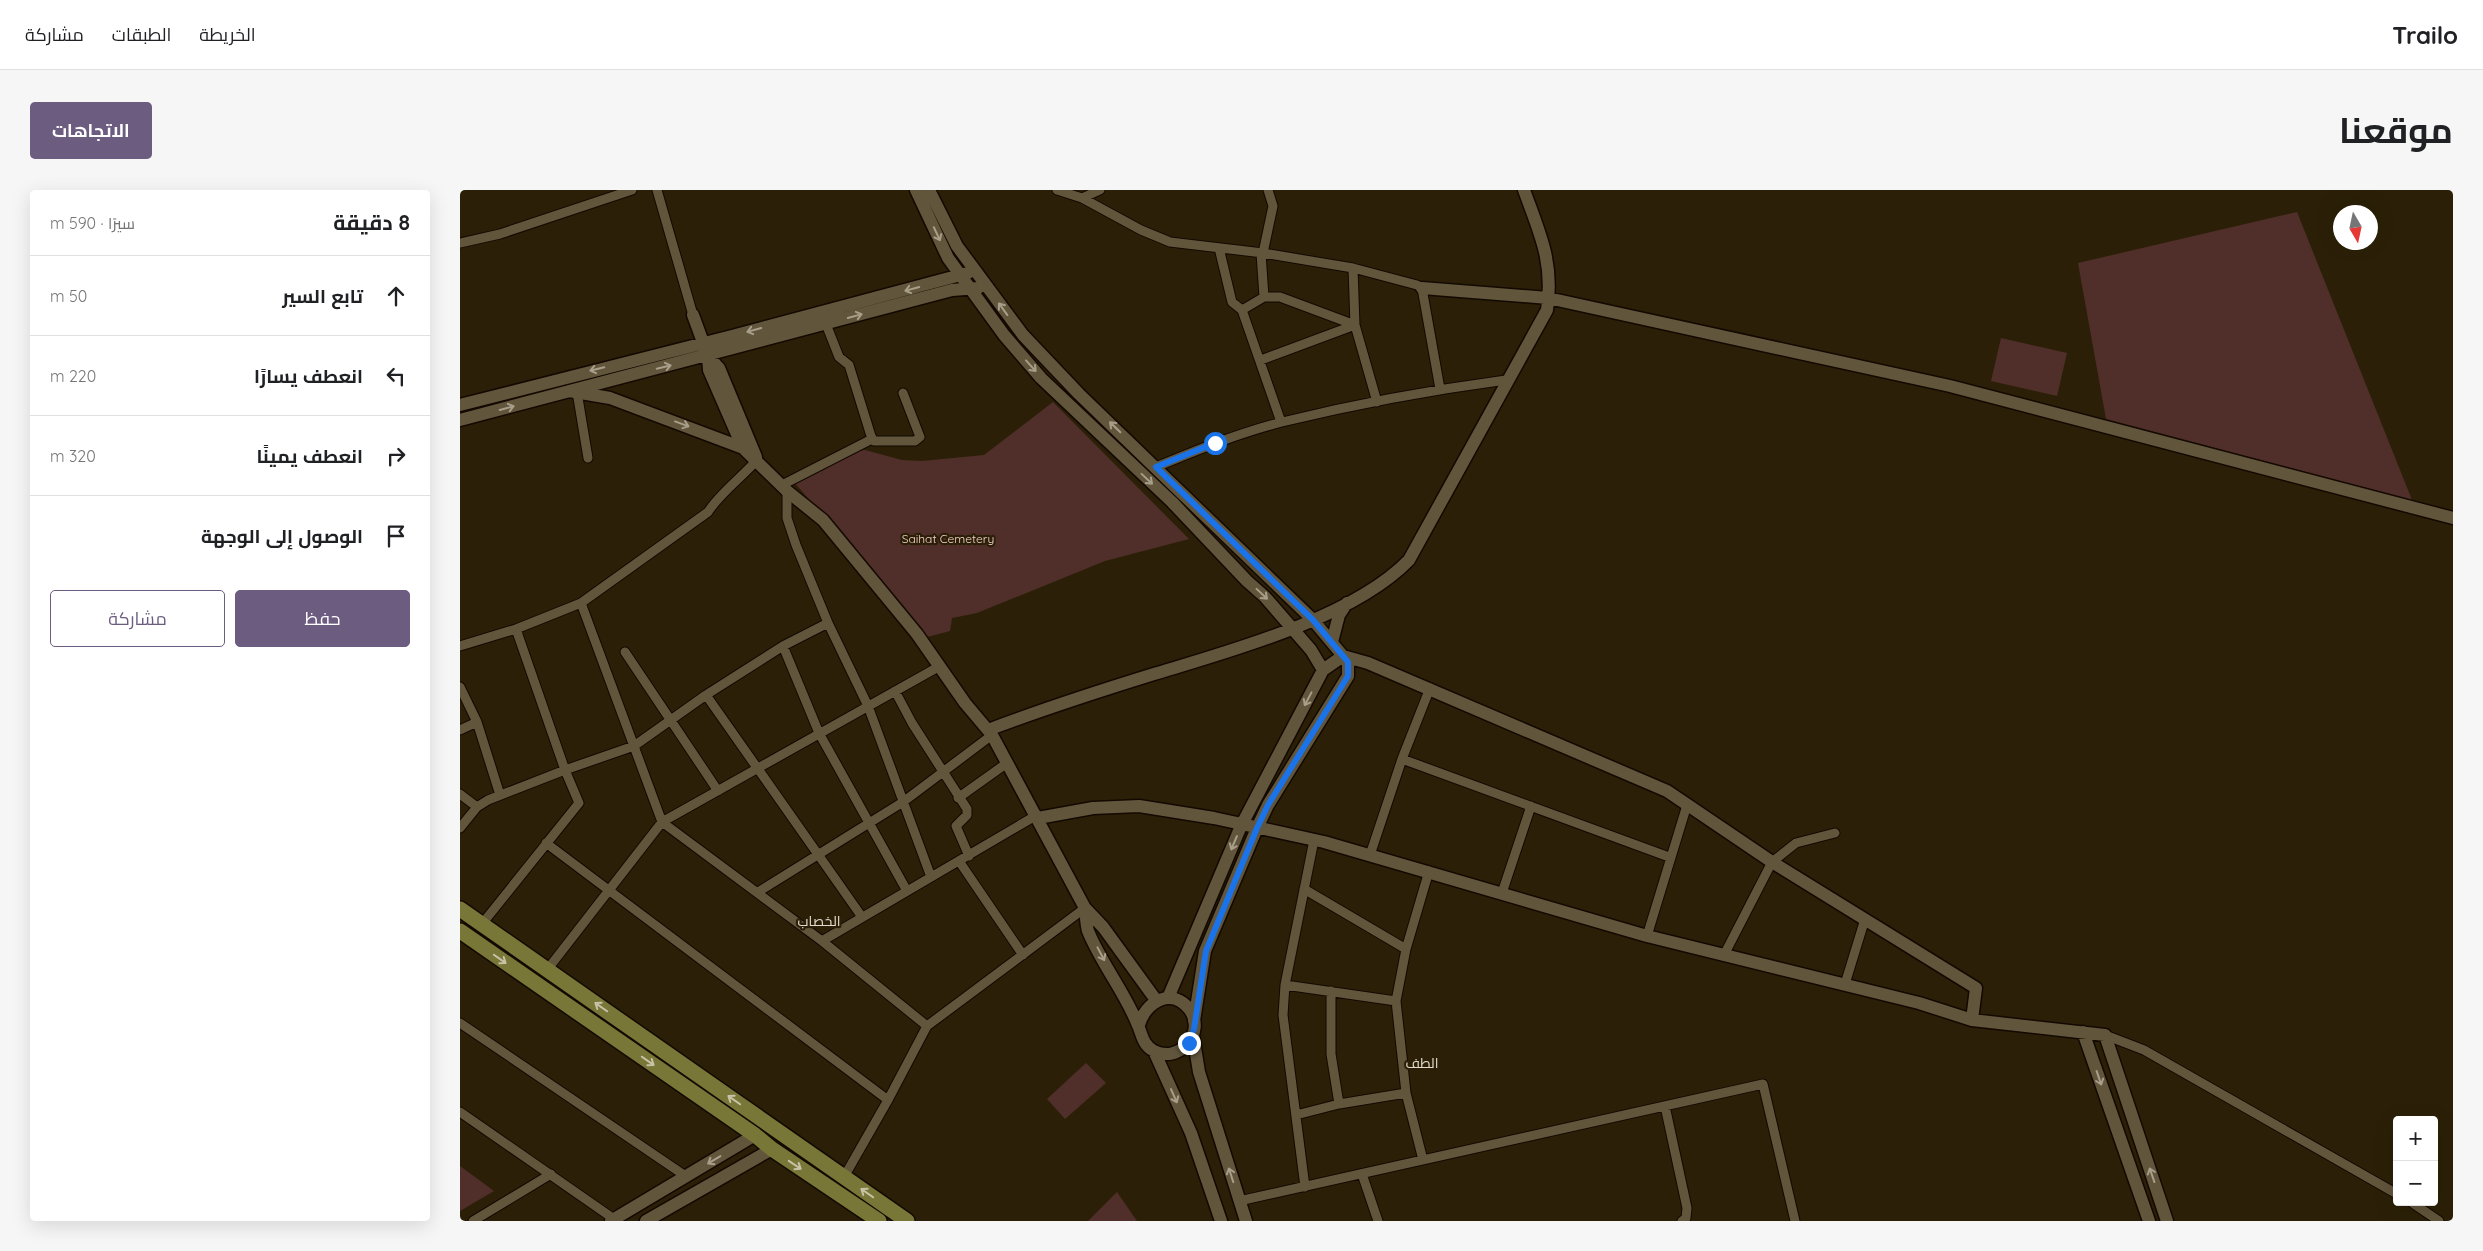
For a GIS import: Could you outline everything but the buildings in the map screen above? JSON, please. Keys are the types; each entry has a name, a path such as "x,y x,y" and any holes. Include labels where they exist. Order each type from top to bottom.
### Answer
{"main road":[{"path":"916,190 948,258 1004,335 1041,378 1172,502 1293,628 1318,660 1323,670"},
{"path":"929,190 957,246 1022,335 1313,620 1348,662 1348,676 1268,805 1206,951 1193,1035 1199,1072 1246,1221"},
{"path":"990,732 1313,620 1394,575 1409,560 1546,310 1550,285 1546,252 1524,190"},
{"path":"460,405 976,271"},
{"path":"460,420 573,392 952,290 987,287"},
{"path":"1422,288 1548,298 1950,386 2453,518"},
{"path":"693,315 708,356 709,370 743,448"},
{"path":"708,356 719,368 757,460"},
{"path":"573,392 610,398 743,448 785,488 823,520 856,557 940,666 965,703 990,732 1085,908 1162,999 1181,1002 1190,1011 1194,1021"},
{"path":"1332,642 1339,615 1348,602"},
{"path":"1139,1025 1142,1013 1162,999 1241,826 1323,670 1343,656"},
{"path":"1343,656 1368,663 1430,688 1667,791 1772,862 1976,988 1972,1020"},
{"path":"1037,817 1093,808 1139,806 1206,817 1241,826 1314,840 1502,892 1647,936 1919,1003 1972,1020 2105,1034 2168,1221"},
{"path":"1085,908 1088,930 1139,1025 1142,1039 1154,1051 1190,1134 1221,1221"},
{"path":"460,909 907,1221"},
{"path":"460,931 755,1135 772,1149 879,1221"},
{"path":"2083,1032 2149,1221"},
{"path":"1154,1051 1169,1054 1182,1049 1193,1035"},
{"path":"613,1220 755,1135"},
{"path":"646,1221 772,1149"}],"street":[{"path":"460,243 508,231 632,190"},
{"path":"657,190 693,315"},
{"path":"1057,190 1082,198 1141,230 1170,242 1262,253 1353,268 1422,288 1440,389"},
{"path":"1082,198 1100,190"},
{"path":"1264,297 1262,253 1274,206 1268,190"},
{"path":"1219,248 1232,302 1242,310 1261,360 1280,422"},
{"path":"1353,268 1355,325 1377,402"},
{"path":"1242,310 1264,297 1280,297 1355,325"},
{"path":"826,324 839,357 849,365 872,439 878,442 918,440 920,433 903,393"},
{"path":"1261,360 1355,325"},
{"path":"1156,467 1215,443 1280,422 1440,389 1506,380"},
{"path":"573,392 588,458"},
{"path":"872,439 785,488 787,518 796,546 828,624 868,706 931,877"},
{"path":"460,646 516,629 581,603 708,512 714,502 738,481 757,460"},
{"path":"581,603 662,822 822,941 928,1026"},
{"path":"460,828 477,807 500,795 634,746 706,695 783,646 828,624"},
{"path":"482,924 579,803 565,770 516,629"},
{"path":"783,646 819,733 907,891"},
{"path":"625,652 718,791"},
{"path":"547,970 662,822 940,666"},
{"path":"460,687 477,722 500,795"},
{"path":"1370,855 1402,759 1430,688"},
{"path":"895,691 967,812 958,823 957,829 970,856"},
{"path":"706,695 820,854 862,917"},
{"path":"460,730 477,722"},
{"path":"758,892 903,802 943,773 990,732"},
{"path":"1402,759 1669,857"},
{"path":"958,798 1007,763"},
{"path":"460,794 477,807"},
{"path":"1647,936 1669,857 1687,805"},
{"path":"1502,892 1531,806"},
{"path":"822,941 1037,817"},
{"path":"1724,955 1772,862 1796,843 1835,833"},
{"path":"1306,1186 1283,1015 1285,985 1314,840"},
{"path":"546,843 888,1100"},
{"path":"959,861 1023,955"},
{"path":"1424,1160 1406,1093 1396,1001 1406,949 1429,871"},
{"path":"1304,889 1406,949"},
{"path":"844,1176 928,1026 1085,908"},
{"path":"1844,984 1866,919"},
{"path":"1285,985 1396,1001"},
{"path":"1331,991 1330,1054 1340,1104"},
{"path":"460,1023 687,1177"},
{"path":"2105,1034 2144,1050 2393,1192"},
{"path":"1239,1201 1763,1084 1796,1221"},
{"path":"1296,1115 1340,1104 1406,1093"},
{"path":"1665,1106 1688,1208 1686,1218 1682,1221"},
{"path":"460,1113 551,1174 613,1220"},
{"path":"473,1221 551,1174"},
{"path":"1362,1174 1378,1221"},
{"path":"2417,1206 2439,1221"}],"green space":[{"path":"2297,212 2412,500 2106,419 2078,263"},
{"path":"2001,338 2067,353 2057,396 1991,381"},
{"name":"Saihat Cemetery","path":"1053,402 1189,539 1105,561 977,613 952,618 950,631 927,637 794,482 852,451 865,450 902,460 922,461 984,455"},
{"path":"1086,1063 1106,1083 1065,1119 1047,1099"},
{"path":"460,1166 494,1191 460,1211"},
{"path":"1117,1192 1137,1221 1088,1221"}],"district":[{"name":"الخصاب","path":"819,921"},
{"name":"الطف","path":"1422,1063"}],"route":[{"path":"1189,1043 1193,1035 1206,951 1257,828 1268,805 1348,676 1349,669 1348,662 1313,620 1156,467 1215,443"}]}
